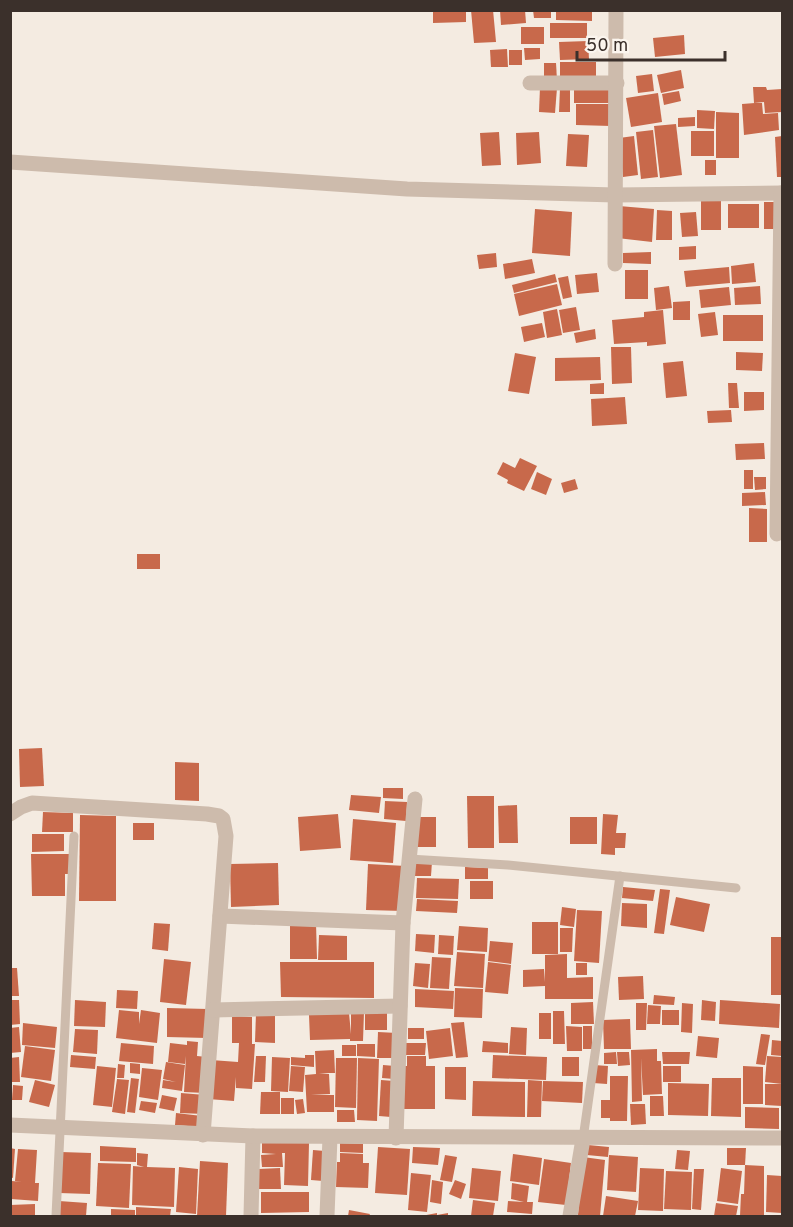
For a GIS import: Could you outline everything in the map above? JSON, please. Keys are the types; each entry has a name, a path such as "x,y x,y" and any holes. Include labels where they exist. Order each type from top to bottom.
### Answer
{"street":[{"path":"615,264 616,10"},
{"path":"530,83 617,83"},
{"path":"10,162 407,189 615,195 782,193 777,534"},
{"path":"396,1138 403,923 415,799"},
{"path":"10,814 32,803 219,816 224,819 226,836 203,1135"},
{"path":"220,916 403,923"},
{"path":"213,1010 400,1006"},
{"path":"10,1125 253,1136 783,1138"},
{"path":"251,1216 253,1136"},
{"path":"327,1216 330,1137"},
{"path":"570,1216 583,1139"}],"lane":[{"path":"56,1216 74,836"},
{"path":"409,859 508,865 736,888"},
{"path":"583,1139 620,876"}],"building":[{"path":"433,10 466,10 466,22 433,23"},
{"path":"471,10 493,10 496,42 474,43"},
{"path":"500,10 525,10 526,23 501,25"},
{"path":"533,10 551,10 551,18 534,18"},
{"path":"556,10 592,10 592,21 556,20"},
{"path":"550,23 587,23 587,38 550,38"},
{"path":"521,27 544,27 544,44 521,44"},
{"path":"684,35 685,54 655,57 653,38"},
{"path":"588,41 589,59 560,60 559,42"},
{"path":"524,48 540,48 540,59 525,60"},
{"path":"507,49 508,67 491,67 490,50"},
{"path":"509,50 522,50 522,65 509,65"},
{"path":"560,62 596,62 596,79 560,79"},
{"path":"544,63 556,63 557,80 544,80"},
{"path":"681,70 684,88 661,93 657,75"},
{"path":"652,74 654,91 638,93 636,76"},
{"path":"574,85 609,85 609,103 574,103"},
{"path":"540,87 557,88 555,113 539,112"},
{"path":"753,87 766,87 767,90 782,89 782,112 765,113 764,102 754,103"},
{"path":"560,88 570,88 570,112 559,112"},
{"path":"679,91 681,101 664,105 662,94"},
{"path":"658,93 662,122 631,127 626,98"},
{"path":"762,103 763,114 778,113 779,130 744,135 742,104"},
{"path":"576,104 611,104 611,126 576,125"},
{"path":"697,110 715,111 714,129 697,128"},
{"path":"716,112 739,113 739,158 716,158"},
{"path":"695,117 695,126 678,127 678,118"},
{"path":"676,124 682,175 660,178 654,126"},
{"path":"653,130 658,177 641,179 636,132"},
{"path":"691,131 714,131 714,156 691,156"},
{"path":"499,132 501,165 482,166 480,133"},
{"path":"539,132 541,163 517,165 516,133"},
{"path":"568,134 589,135 587,167 566,166"},
{"path":"634,136 638,175 623,177 619,138"},
{"path":"782,136 782,177 777,177 775,137"},
{"path":"705,160 716,160 716,175 705,175"},
{"path":"701,201 721,201 721,230 701,230"},
{"path":"764,202 777,202 776,229 764,229"},
{"path":"728,204 759,204 759,228 728,228"},
{"path":"619,206 654,209 652,242 617,238"},
{"path":"535,209 572,212 570,256 532,253"},
{"path":"657,210 672,211 672,240 656,240"},
{"path":"696,212 698,236 682,237 680,213"},
{"path":"696,246 696,259 679,260 679,247"},
{"path":"651,252 651,264 623,263 623,253"},
{"path":"496,253 497,267 479,269 477,255"},
{"path":"532,259 535,273 505,279 503,264"},
{"path":"754,263 756,282 732,284 731,266"},
{"path":"729,267 730,283 686,287 684,271"},
{"path":"625,270 648,270 648,299 625,299"},
{"path":"597,273 599,292 577,294 575,275"},
{"path":"555,274 557,282 514,293 512,285"},
{"path":"568,276 572,297 563,299 558,278"},
{"path":"557,284 562,305 519,316 514,294"},
{"path":"669,286 672,308 656,310 654,288"},
{"path":"760,286 761,304 735,305 734,288"},
{"path":"729,287 731,305 701,308 699,290"},
{"path":"690,301 690,320 673,320 673,302"},
{"path":"576,307 580,330 563,333 559,310"},
{"path":"557,309 562,335 547,338 543,312"},
{"path":"663,310 666,344 647,346 647,342 614,344 612,320 644,317 644,312"},
{"path":"715,312 718,335 701,337 698,314"},
{"path":"723,315 763,315 763,341 723,341"},
{"path":"542,323 545,337 524,342 521,327"},
{"path":"595,329 596,339 576,343 574,333"},
{"path":"611,347 631,347 632,383 612,384"},
{"path":"736,352 763,353 762,371 736,370"},
{"path":"515,353 536,357 529,394 508,391"},
{"path":"600,357 601,380 555,381 555,358"},
{"path":"683,361 687,396 666,398 663,363"},
{"path":"604,383 604,394 590,394 590,384"},
{"path":"728,383 737,383 739,408 729,408"},
{"path":"744,392 764,392 764,410 744,411"},
{"path":"625,397 627,424 592,426 591,399"},
{"path":"731,410 732,422 708,423 707,411"},
{"path":"764,443 765,459 736,460 735,444"},
{"path":"520,458 537,466 524,491 507,483 508,480 497,474 503,462 515,468"},
{"path":"744,470 753,470 753,489 744,489"},
{"path":"537,472 552,479 546,495 531,489"},
{"path":"754,477 766,477 766,489 755,490"},
{"path":"575,479 578,489 564,493 561,483"},
{"path":"765,492 766,505 742,506 742,493"},
{"path":"749,508 767,509 767,542 749,542"},
{"path":"137,554 160,554 160,569 137,569"},
{"path":"42,748 44,786 20,787 19,749"},
{"path":"175,762 199,763 199,801 175,800"},
{"path":"383,788 403,788 403,799 383,798"},
{"path":"351,795 381,797 379,813 349,810"},
{"path":"467,796 494,796 494,848 468,848"},
{"path":"385,801 407,802 406,821 384,819"},
{"path":"517,805 518,843 499,843 498,806"},
{"path":"43,812 73,813 73,832 42,832"},
{"path":"338,814 341,848 300,851 298,817"},
{"path":"603,814 618,815 616,833 626,833 625,848 615,848 615,855 601,854"},
{"path":"80,815 116,816 116,901 79,901"},
{"path":"417,817 436,817 436,847 417,847"},
{"path":"570,817 597,817 597,844 570,844"},
{"path":"353,819 396,823 393,863 350,860"},
{"path":"133,823 154,823 154,840 133,840"},
{"path":"32,834 64,834 64,851 32,852"},
{"path":"31,854 70,854 70,874 65,874 65,896 32,896"},
{"path":"415,861 432,862 431,876 415,876"},
{"path":"278,863 279,905 231,907 230,864"},
{"path":"368,864 406,866 404,911 366,910"},
{"path":"465,867 488,868 488,879 465,879"},
{"path":"417,878 459,879 458,899 416,898"},
{"path":"470,881 493,881 493,899 470,899"},
{"path":"623,887 655,890 653,901 622,898"},
{"path":"660,889 670,890 664,934 654,933"},
{"path":"676,897 710,904 704,932 670,925"},
{"path":"417,899 458,901 457,913 416,911"},
{"path":"622,903 647,904 647,928 621,926"},
{"path":"562,907 576,909 574,927 560,925"},
{"path":"577,910 602,911 599,963 574,961"},
{"path":"532,922 558,922 558,954 532,954"},
{"path":"154,923 170,924 168,951 152,949"},
{"path":"290,923 316,923 317,959 290,959"},
{"path":"459,926 488,928 487,952 457,950"},
{"path":"560,928 573,928 572,952 560,952"},
{"path":"416,934 435,935 434,953 415,951"},
{"path":"319,935 347,936 347,960 318,960"},
{"path":"439,935 454,936 453,955 438,954"},
{"path":"771,937 782,937 782,995 771,995"},
{"path":"490,941 513,943 511,964 488,961"},
{"path":"457,952 485,954 483,988 454,986"},
{"path":"567,954 567,978 593,977 593,999 545,999 545,986 523,987 523,970 544,969 545,982 545,955"},
{"path":"432,957 451,958 449,989 430,988"},
{"path":"164,959 191,962 186,1005 160,1002"},
{"path":"280,962 374,962 374,998 281,997"},
{"path":"488,962 511,965 508,994 485,992"},
{"path":"415,963 430,964 428,988 413,986"},
{"path":"576,963 587,963 587,975 576,975"},
{"path":"10,968 17,968 19,996 10,996"},
{"path":"643,976 644,999 619,1000 618,977"},
{"path":"455,988 483,989 482,1018 454,1017"},
{"path":"415,989 454,991 453,1009 415,1007"},
{"path":"117,990 138,991 137,1009 116,1008"},
{"path":"654,995 675,997 674,1005 653,1004"},
{"path":"10,1000 19,1000 20,1024 10,1025"},
{"path":"75,1000 106,1002 105,1027 74,1026"},
{"path":"702,1000 716,1002 715,1021 701,1020"},
{"path":"720,1000 780,1004 779,1028 719,1024"},
{"path":"593,1002 594,1024 571,1024 571,1003"},
{"path":"636,1003 647,1003 646,1030 636,1030"},
{"path":"682,1003 693,1004 692,1033 681,1032"},
{"path":"648,1005 661,1006 660,1024 647,1024"},
{"path":"167,1008 208,1009 207,1038 167,1037"},
{"path":"119,1010 139,1012 139,1024 141,1010 160,1013 157,1043 116,1038"},
{"path":"662,1010 679,1010 679,1025 662,1025"},
{"path":"351,1011 364,1012 363,1041 310,1040 309,1015 349,1013 351,1034"},
{"path":"553,1011 564,1011 565,1044 553,1044"},
{"path":"256,1013 275,1013 275,1043 255,1042"},
{"path":"365,1013 387,1013 387,1030 365,1030"},
{"path":"539,1013 551,1013 551,1039 539,1039"},
{"path":"232,1016 252,1017 252,1044 255,1044 252,1089 236,1088 236,1077 234,1101 208,1099 211,1060 238,1062 239,1043 232,1043"},
{"path":"630,1019 631,1049 604,1049 603,1020"},
{"path":"464,1022 468,1057 456,1058 451,1023"},
{"path":"23,1023 57,1027 55,1048 22,1045"},
{"path":"566,1026 582,1027 582,1051 567,1051"},
{"path":"583,1026 592,1026 592,1049 583,1049"},
{"path":"19,1027 21,1052 10,1053 10,1028"},
{"path":"511,1027 527,1028 526,1055 509,1054"},
{"path":"408,1028 424,1028 424,1039 408,1039"},
{"path":"450,1028 453,1056 429,1059 426,1031"},
{"path":"75,1029 98,1030 97,1054 73,1052"},
{"path":"378,1032 397,1033 397,1058 377,1058"},
{"path":"761,1034 770,1035 765,1065 756,1064"},
{"path":"698,1036 719,1038 717,1058 696,1056"},
{"path":"772,1040 782,1041 782,1056 771,1055"},
{"path":"187,1041 198,1042 197,1056 207,1057 205,1093 184,1092 186,1056 185,1064 168,1062 170,1043 187,1045"},
{"path":"483,1041 508,1043 508,1053 482,1052"},
{"path":"121,1043 154,1046 153,1064 119,1061"},
{"path":"406,1043 426,1043 425,1055 406,1055"},
{"path":"357,1044 375,1044 375,1057 357,1056"},
{"path":"342,1045 356,1045 356,1056 342,1056"},
{"path":"25,1046 55,1050 51,1081 21,1077"},
{"path":"657,1049 657,1061 661,1061 662,1094 643,1095 641,1058 642,1101 632,1102 631,1050"},
{"path":"334,1050 335,1073 319,1073 329,1074 330,1094 311,1095 334,1095 334,1112 307,1112 305,1075 316,1074 315,1051"},
{"path":"616,1052 617,1064 604,1064 604,1053"},
{"path":"617,1052 629,1052 630,1065 618,1066"},
{"path":"662,1052 690,1052 689,1064 663,1064"},
{"path":"71,1055 96,1057 95,1069 70,1067"},
{"path":"305,1055 314,1055 314,1067 291,1065 291,1057 305,1058"},
{"path":"493,1055 547,1057 546,1080 492,1078"},
{"path":"256,1056 266,1056 265,1082 254,1082"},
{"path":"407,1056 426,1056 426,1066 435,1066 435,1109 403,1109 403,1066 407,1066"},
{"path":"767,1056 782,1057 782,1084 765,1082"},
{"path":"19,1057 20,1082 10,1082 10,1058"},
{"path":"272,1057 290,1058 288,1092 271,1091"},
{"path":"562,1057 579,1057 579,1076 562,1076"},
{"path":"336,1058 357,1058 356,1108 335,1107"},
{"path":"358,1058 379,1059 377,1121 357,1120"},
{"path":"166,1062 185,1065 182,1091 162,1088 163,1080 176,1082 163,1079"},
{"path":"130,1063 140,1064 140,1074 130,1073"},
{"path":"118,1064 125,1065 124,1078 117,1078"},
{"path":"383,1065 395,1066 394,1079 382,1078"},
{"path":"594,1065 608,1066 607,1084 593,1083"},
{"path":"97,1066 116,1068 112,1107 93,1105"},
{"path":"291,1066 305,1067 303,1092 289,1091"},
{"path":"663,1066 681,1066 681,1082 663,1082"},
{"path":"743,1066 763,1067 763,1104 743,1104"},
{"path":"445,1067 466,1067 466,1100 445,1099"},
{"path":"142,1068 162,1070 158,1100 139,1097"},
{"path":"610,1076 628,1076 627,1121 610,1121 610,1118 601,1118 601,1100 610,1100"},
{"path":"131,1078 139,1079 135,1113 127,1112"},
{"path":"712,1078 741,1078 741,1117 711,1116"},
{"path":"117,1079 129,1080 125,1114 112,1112"},
{"path":"35,1080 55,1085 49,1107 29,1102"},
{"path":"381,1080 394,1081 391,1117 379,1116"},
{"path":"528,1080 542,1081 541,1117 527,1117"},
{"path":"473,1081 525,1082 525,1117 472,1116"},
{"path":"543,1081 583,1082 582,1103 542,1101"},
{"path":"668,1083 709,1084 708,1116 668,1115"},
{"path":"765,1084 782,1084 782,1106 765,1105"},
{"path":"13,1085 23,1086 22,1100 12,1100"},
{"path":"261,1092 280,1092 280,1114 260,1114"},
{"path":"181,1093 205,1095 204,1114 180,1113"},
{"path":"162,1095 177,1098 174,1111 159,1108"},
{"path":"650,1096 663,1096 664,1116 650,1116"},
{"path":"281,1098 294,1098 294,1114 281,1114"},
{"path":"303,1099 305,1113 297,1114 295,1100"},
{"path":"141,1101 157,1103 155,1113 139,1110"},
{"path":"630,1104 645,1104 646,1124 631,1125"},
{"path":"745,1107 779,1108 779,1129 745,1128"},
{"path":"337,1110 354,1110 355,1122 337,1122"},
{"path":"176,1113 202,1116 201,1127 175,1125"},
{"path":"262,1143 309,1143 308,1186 284,1185 285,1153 282,1153 283,1167 262,1167 261,1155 276,1154 262,1153"},
{"path":"340,1143 363,1144 363,1153 340,1152"},
{"path":"588,1145 609,1147 608,1157 587,1155"},
{"path":"100,1146 136,1148 136,1162 100,1161"},
{"path":"378,1147 410,1149 407,1195 375,1193"},
{"path":"413,1147 440,1148 438,1165 412,1163"},
{"path":"10,1148 15,1149 13,1178 10,1177"},
{"path":"727,1148 746,1148 745,1165 727,1165"},
{"path":"18,1149 37,1150 35,1183 39,1183 38,1201 11,1199 12,1181 22,1182 15,1181"},
{"path":"313,1150 325,1151 323,1181 311,1180"},
{"path":"677,1150 690,1151 688,1170 675,1169"},
{"path":"61,1152 91,1153 90,1194 59,1193"},
{"path":"137,1153 148,1154 147,1167 175,1168 174,1207 132,1205 133,1166 144,1167 137,1165"},
{"path":"340,1153 363,1154 363,1163 369,1163 368,1188 336,1187 337,1162 340,1162"},
{"path":"513,1154 542,1158 539,1185 510,1181"},
{"path":"445,1155 457,1157 452,1182 440,1180"},
{"path":"609,1155 638,1157 636,1192 607,1190"},
{"path":"583,1157 605,1160 600,1216 578,1215"},
{"path":"544,1159 571,1163 566,1205 538,1202"},
{"path":"200,1161 228,1163 226,1216 197,1216"},
{"path":"98,1163 131,1164 129,1208 96,1206"},
{"path":"745,1165 764,1166 764,1216 740,1216 741,1194 744,1194"},
{"path":"179,1167 198,1169 196,1214 176,1212"},
{"path":"280,1168 281,1189 259,1189 259,1169"},
{"path":"472,1168 501,1171 498,1201 469,1198"},
{"path":"640,1168 664,1169 663,1211 638,1210"},
{"path":"721,1168 742,1171 738,1204 717,1201"},
{"path":"694,1169 704,1169 701,1210 692,1209"},
{"path":"666,1171 692,1172 691,1210 664,1209"},
{"path":"411,1173 431,1175 427,1212 408,1210"},
{"path":"767,1175 782,1176 782,1213 766,1212"},
{"path":"432,1180 443,1182 441,1204 430,1202"},
{"path":"455,1180 466,1184 461,1199 449,1194"},
{"path":"512,1183 529,1186 527,1202 533,1202 532,1214 507,1212 508,1201 524,1202 511,1199"},
{"path":"261,1192 309,1192 309,1212 261,1213"},
{"path":"606,1196 638,1201 635,1216 603,1216"},
{"path":"473,1200 495,1203 493,1216 471,1216"},
{"path":"59,1201 87,1203 86,1216 58,1216"},
{"path":"716,1203 738,1206 736,1216 714,1216"},
{"path":"35,1204 35,1216 10,1216 10,1205"},
{"path":"136,1207 171,1209 170,1216 136,1216"},
{"path":"111,1209 135,1210 135,1216 111,1216"},
{"path":"349,1210 370,1214 369,1216 348,1216"},
{"path":"437,1213 437,1215 448,1213 448,1216 421,1216"}]}
